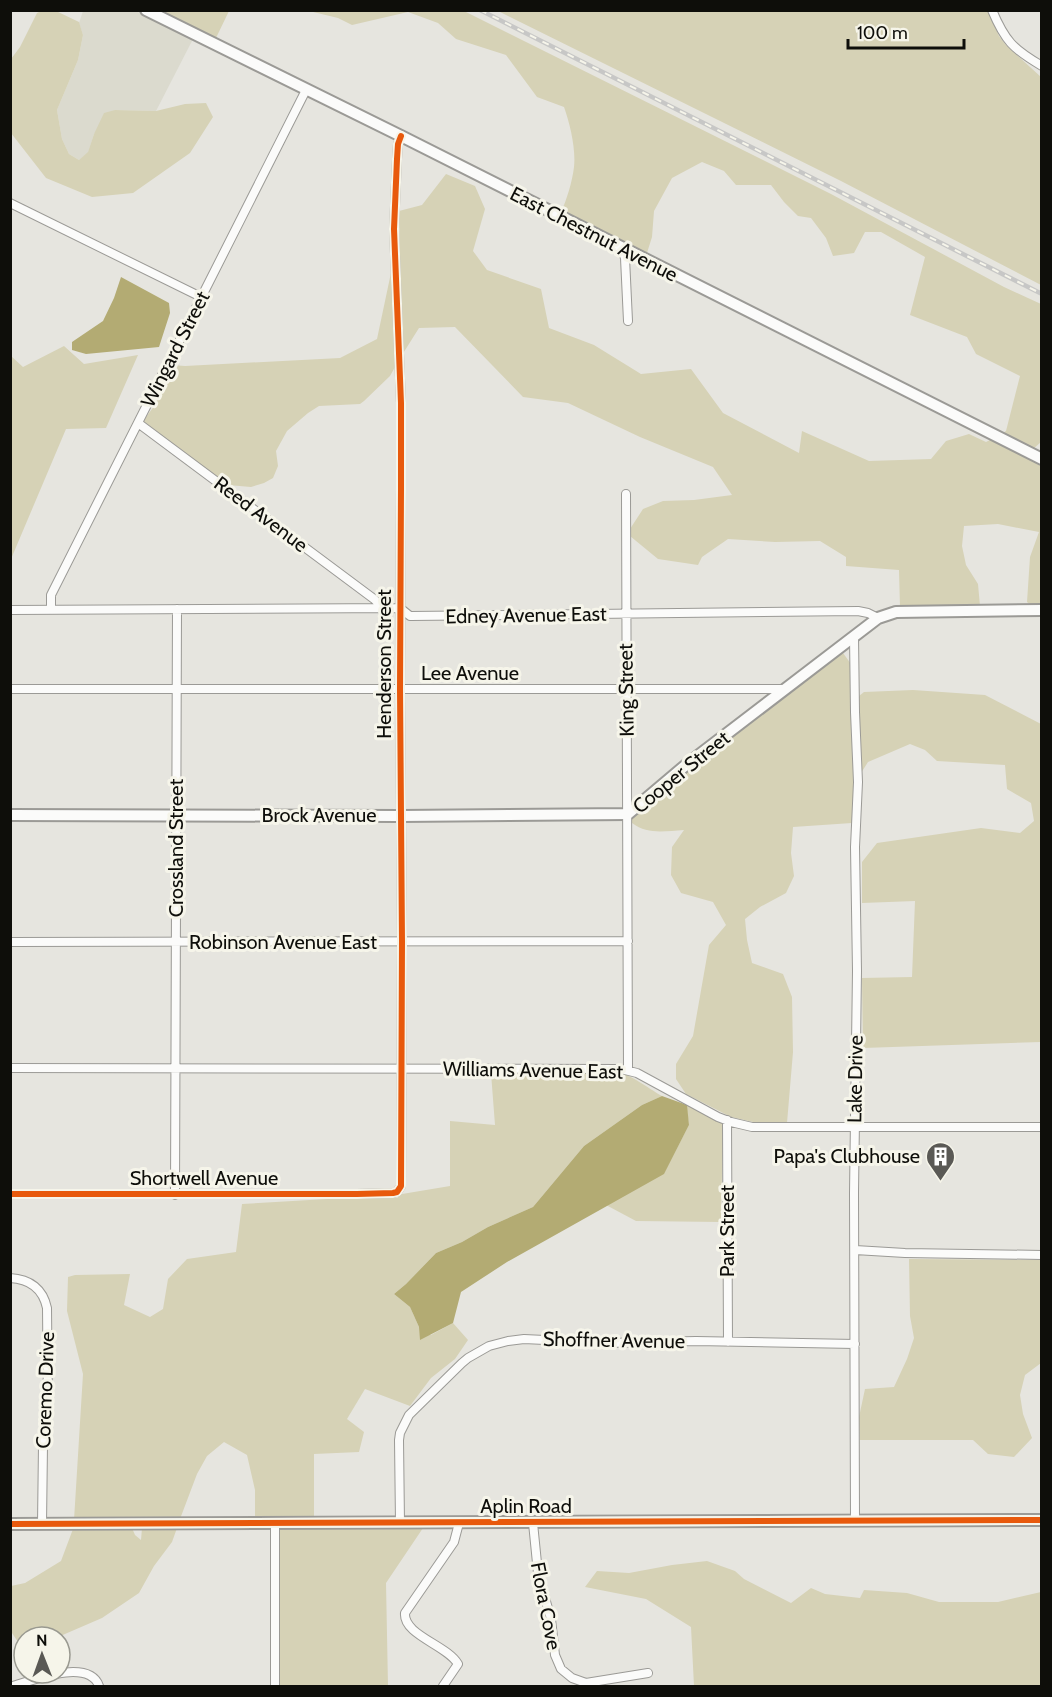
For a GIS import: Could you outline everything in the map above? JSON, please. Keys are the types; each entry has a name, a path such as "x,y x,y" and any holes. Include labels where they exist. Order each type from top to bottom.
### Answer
{"street":[{"name":"East Chestnut Avenue","path":"146,10 1041,459"},
{"path":"992,10 1002,33 1009,42 1023,55 1041,66"},
{"name":"Wingard Street","path":"51,610 51,595 306,90"},
{"name":"Henderson Street","path":"397,1192 401,1181 401,403 394,229 396,159 401,136"},
{"path":"10,203 201,297"},
{"path":"621,248 625,258 628,321"},
{"name":"Reed Avenue","path":"138,423 374,599 380,608"},
{"name":"King Street","path":"626,494 628,814"},
{"name":"Edney Avenue East","path":"10,610 380,608 400,609 410,616 858,611 878,618 896,612 1041,610"},
{"name":"Crossland Street","path":"175,1195 177,609"},
{"name":"Cooper Street","path":"628,1070 628,814 686,765 878,618"},
{"name":"Lake Drive","path":"854,637 858,782 855,848 857,971 854,1127 855,1521"},
{"name":"Lee Avenue","path":"10,689 786,689"},
{"name":"Brock Avenue","path":"10,815 628,814"},
{"name":"Robinson Avenue East","path":"10,942 628,941"},
{"name":"Williams Avenue East","path":"10,1068 628,1070 727,1120 752,1127 1041,1127"},
{"name":"Park Street","path":"727,1120 726,1314 728,1342"},
{"name":"Shortwell Avenue","path":"10,1194 175,1195 397,1192"},
{"path":"855,1250 1041,1255"},
{"name":"Coremo Drive","path":"10,1278 20,1279 34,1286 43,1295 47,1308 48,1412 43,1445 42,1524"},
{"name":"Shoffner Avenue","path":"400,1523 399,1440 404,1423 409,1415 468,1358 498,1343 524,1339 607,1343 855,1344"},
{"name":"Aplin Road","path":"10,1524 1041,1520"},
{"path":"275,1523 275,1686"},
{"path":"443,1686 458,1664 454,1658 410,1628 404,1619 405,1613 454,1542 459,1523"},
{"name":"Flora Cove","path":"533,1523 538,1573 551,1619 555,1655 561,1669 572,1678 586,1683 648,1672"},
{"path":"13,1686 55,1674 73,1673 89,1674 99,1686"}],"shaded area":[{"path":"43,10 56,11 79,22 83,35 78,60 57,110 62,139 69,154 79,160 88,152 104,113 115,110 156,111 185,104 206,103 213,117 190,153 133,193 92,197 46,178 11,133 11,59 20,47 37,13"},
{"path":"83,11 136,11 193,39 156,111 115,110 94,134 88,153 79,160 69,154 62,139 57,110 78,60 83,35 79,23"},
{"path":"156,11 229,11 215,40"},
{"path":"309,11 464,11 831,194 1004,287 1041,304 1041,442 1032,450 1001,434 1006,431 1020,376 976,354 967,337 910,315 925,257 881,232 865,232 854,253 833,256 826,238 811,218 798,216 771,185 736,185 724,171 702,162 672,178 654,211 652,237 646,256 561,213 571,185 574,160 572,137 564,107 537,97 506,55 456,39 438,23 408,12 352,25 338,18"},
{"path":"498,11 988,11 999,36 1006,45 1041,77 1041,285 841,181"},
{"path":"446,174 475,186 485,209 473,251 487,270 541,289 549,328 594,345 641,374 691,369 723,413 799,453 802,431 869,461 931,459 946,441 969,434 986,442 992,439 1041,464 1041,606 1032,606 1027,602 1030,557 1039,532 998,524 964,526 962,546 966,565 978,584 980,606 900,607 899,570 846,566 846,557 820,541 775,542 728,539 702,557 698,565 658,559 630,536 630,529 643,509 663,501 732,495 713,467 640,437 568,403 523,397 455,327 419,328 402,355 399,211 422,205"},
{"path":"392,268 395,367 390,376 360,404 319,406 287,431 276,451 278,466 273,478 251,487 228,485 143,421 155,405 172,365 340,358 377,339"},
{"path":"121,277 169,303 170,313 159,347 86,354 72,350 72,342 103,321"},
{"path":"64,346 84,364 138,355 106,428 66,429 11,559 11,356 23,367"},
{"path":"843,653 851,664 854,782 852,823 793,827 791,853 794,876 786,893 760,907 745,919 752,963 783,974 792,997 793,1052 787,1123 753,1122 731,1117 686,1094 676,1079 676,1064 693,1036 709,945 726,925 713,902 681,893 671,875 672,847 684,830 644,829 632,823 632,816 688,769"},
{"path":"913,690 985,695 1041,724 1041,1042 863,1048 862,978 912,977 915,901 862,903 862,862 877,843 981,828 1020,833 1034,821 1031,803 1007,789 1005,765 937,761 925,750 910,744 868,762 861,773 859,696 864,692"},
{"path":"491,1073 624,1074 662,1096 642,1105 584,1146 533,1207 436,1253 394,1294 410,1307 419,1327 431,1335 453,1323 468,1340 455,1359 431,1378 410,1406 365,1389 347,1419 364,1432 359,1452 314,1454 314,1519 255,1519 255,1490 247,1455 224,1442 207,1456 197,1474 180,1519 74,1520 83,1374 67,1311 68,1277 130,1274 124,1305 150,1317 163,1309 168,1279 187,1259 236,1252 242,1204 397,1198 402,1194 450,1186 450,1121 495,1125"},
{"path":"662,1096 687,1105 689,1125 664,1174 507,1262 461,1292 453,1323 420,1340 419,1327 410,1307 394,1294 436,1253 533,1207 584,1146 642,1105"},
{"path":"686,1104 723,1124 721,1222 636,1221 606,1205 664,1173 689,1125"},
{"path":"909,1259 1041,1260 1041,1363 1025,1375 1020,1395 1023,1414 1032,1438 1014,1457 988,1454 973,1440 860,1440 859,1417 865,1389 894,1387 914,1338 910,1316"},
{"path":"132,1528 141,1540 142,1528 177,1528 172,1542 154,1566 139,1593 102,1618 72,1631 72,1625 12,1625 11,1633 11,1586 25,1583 61,1561 73,1529"},
{"path":"279,1528 423,1528 386,1583 388,1686 279,1686"},
{"path":"707,1561 735,1571 744,1579 791,1603 811,1588 825,1594 860,1598 864,1590 907,1593 939,1602 998,1602 1041,1592 1041,1686 694,1686 691,1627 646,1599 585,1587 597,1571 629,1573"}],"railway":[{"path":"480,10 1042,294"}],"cycle path":[{"path":"10,1194 357,1194 393,1193 397,1192 401,1186 401,403 394,229 398,144 401,136"},
{"path":"10,1524 1042,1520"}],"place":[{"name":"Papa's Clubhouse","path":"941,1182"}]}
